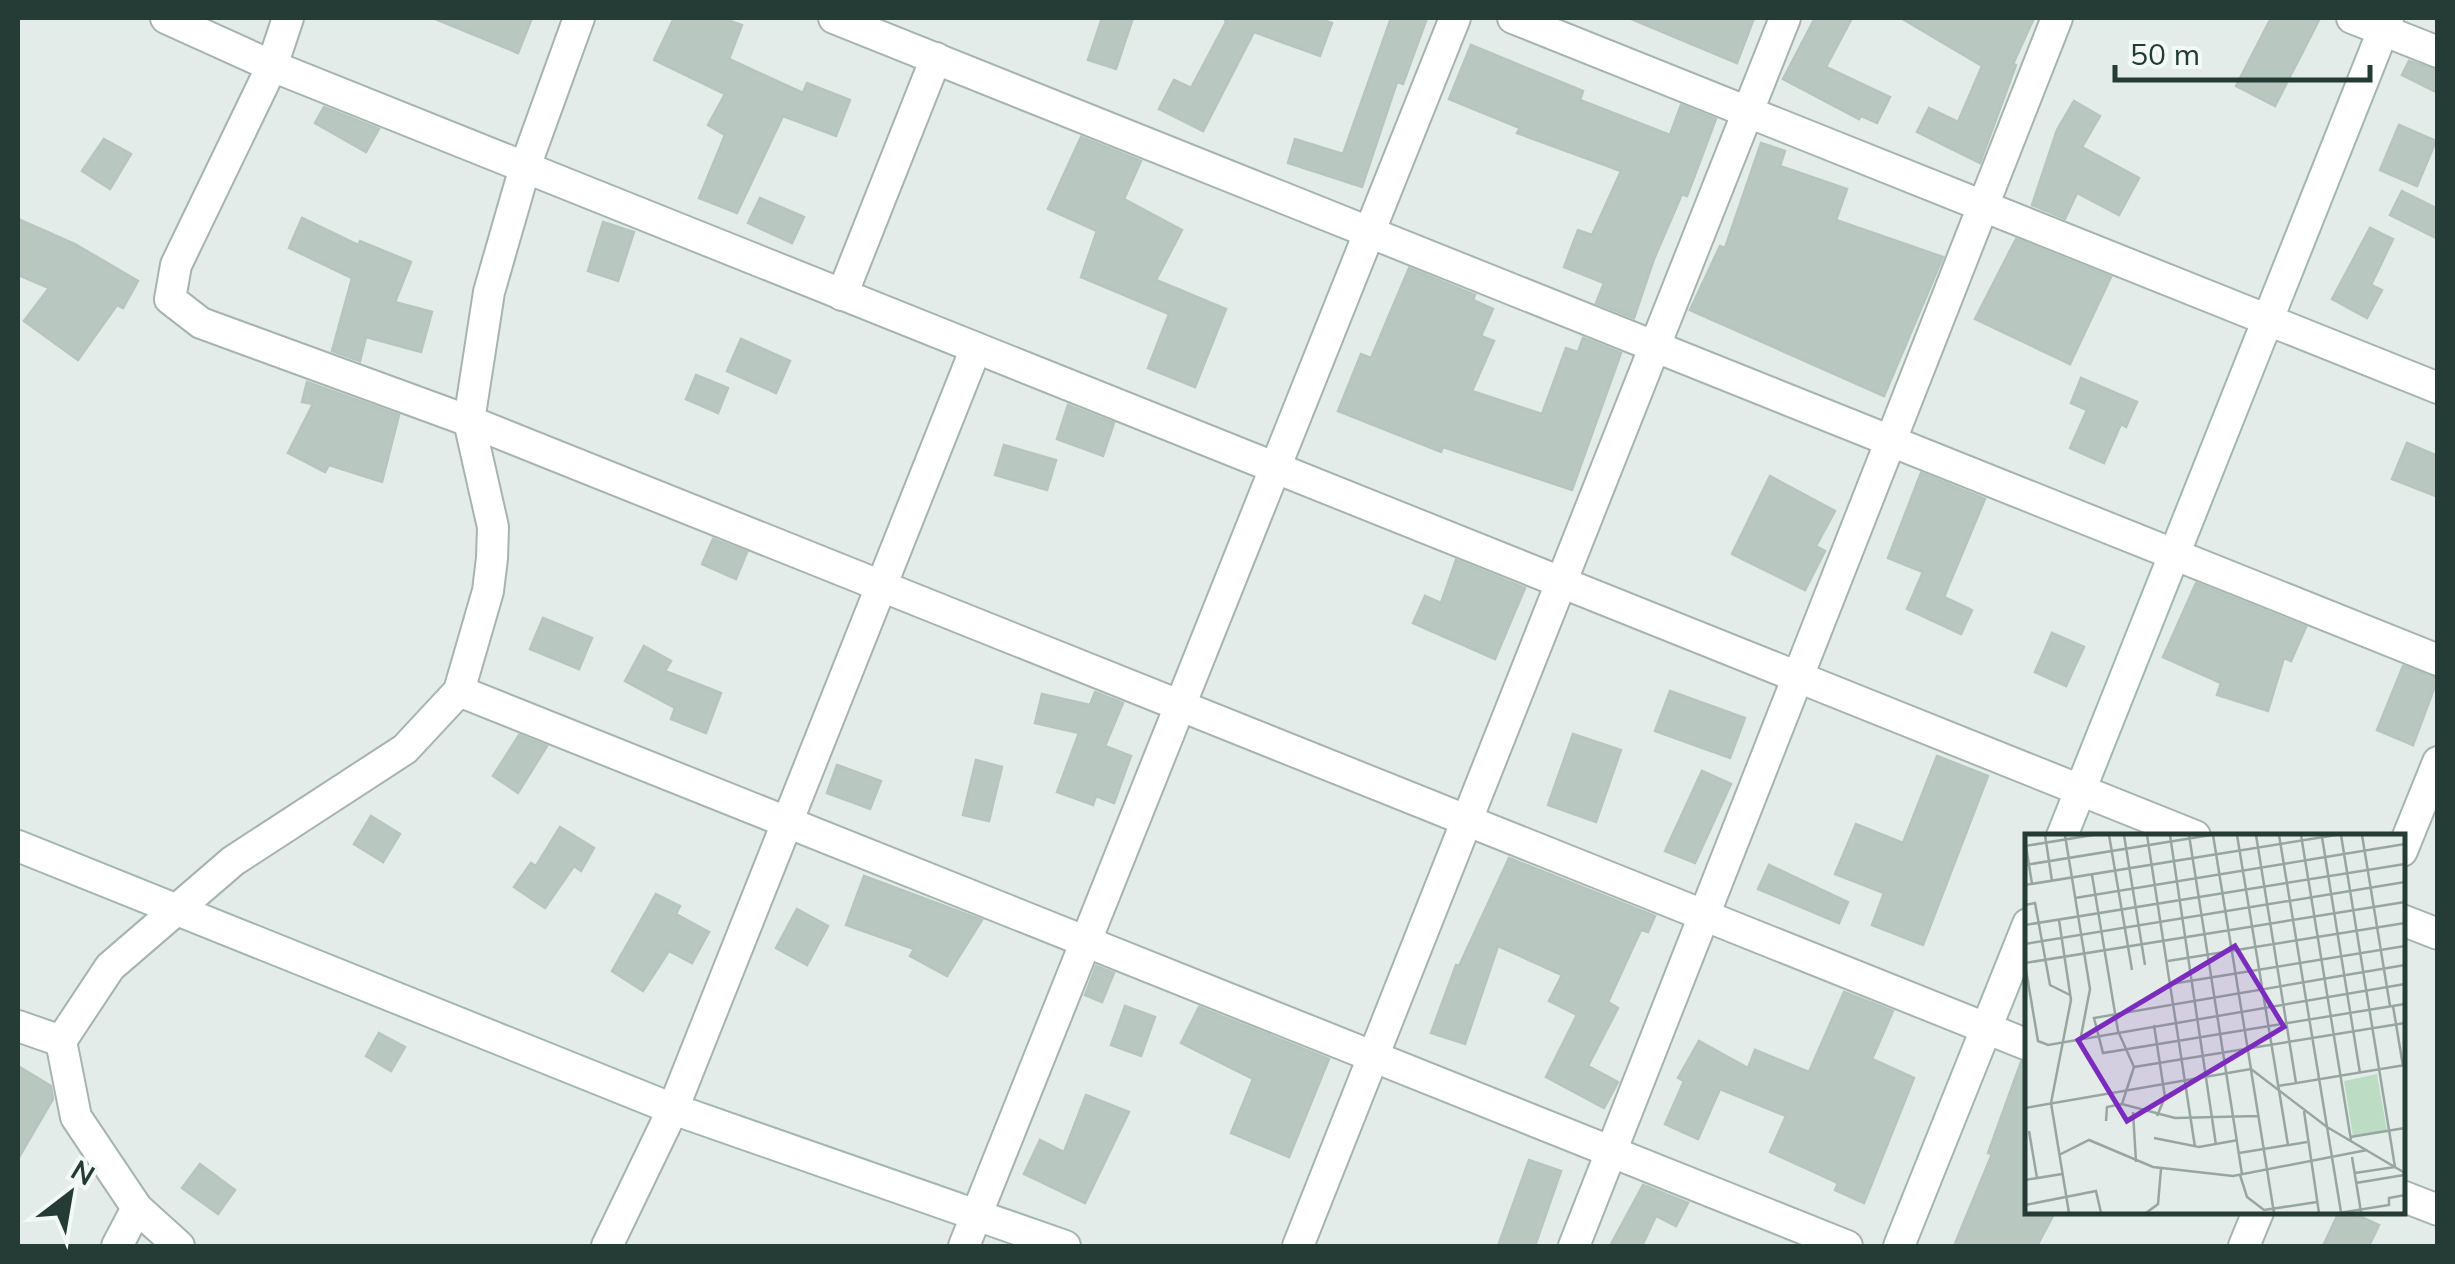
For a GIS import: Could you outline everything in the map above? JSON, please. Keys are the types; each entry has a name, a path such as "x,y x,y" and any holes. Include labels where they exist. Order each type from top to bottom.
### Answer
{"street":[{"path":"166,18 272,66 2190,834"},
{"path":"288,18 272,66 176,265 170,299 202,323 469,421 2025,1044"},
{"path":"179,1246 137,1208 76,1117 61,1041 110,967 234,862 405,749 460,691 488,591 492,558 493,527 469,421 489,292 525,167 578,18"},
{"path":"834,18 2438,660"},
{"path":"964,1246 1455,18"},
{"path":"1513,18 2438,388"},
{"path":"1298,1246 1784,18"},
{"path":"1574,1246 1608,1151 2057,18"},
{"path":"2352,18 2386,24 2438,52"},
{"path":"2063,834 2386,24"},
{"path":"842,294 936,58"},
{"path":"607,1246 673,1108 976,348"},
{"path":"460,691 1847,1246"},
{"path":"2405,844 2438,762"},
{"path":"18,846 673,1108 1065,1246"},
{"path":"2405,921 2438,934"},
{"path":"1899,1246 2025,931"},
{"path":"18,1026 61,1041"},
{"path":"2405,1197 2438,1210"},
{"path":"117,1246 137,1208"},
{"path":"2244,1246 2257,1214"}],"building":[{"path":"433,18 532,18 518,53"},
{"path":"674,18 721,18 742,25 729,59 803,93 807,83 850,100 836,136 783,116 737,213 699,198 725,135 708,125 725,94 654,60"},
{"path":"1102,18 1133,18 1116,69 1088,60"},
{"path":"1224,18 1317,18 1332,23 1320,56 1254,32 1203,131 1159,109 1174,80 1191,88 1226,22"},
{"path":"1391,18 1427,18 1403,84 1397,82 1362,187 1288,163 1295,139 1343,154"},
{"path":"1629,18 1754,18 1737,63"},
{"path":"1815,18 1852,18 1826,67 1890,97 1877,123 1861,116 1859,119 1783,79"},
{"path":"1901,18 2034,18 2013,64 2016,65 1980,163 1917,132 1929,108 1958,122 1982,66"},
{"path":"2271,18 2320,18 2275,106 2236,86"},
{"path":"1471,45 1583,91 1580,100 1670,135 1681,105 1716,119 1687,196 1682,194 1654,259 1634,318 1596,303 1604,283 1564,267 1578,230 1592,235 1621,171 1517,133 1520,128 1449,99"},
{"path":"2409,61 2438,70 2438,93 2402,75"},
{"path":"2074,101 2100,116 2082,147 2139,178 2119,215 2077,193 2065,219 2032,205 2057,130"},
{"path":"324,107 379,129 366,152 315,123"},
{"path":"2399,125 2436,141 2417,186 2380,170"},
{"path":"1081,137 1141,161 1124,199 1182,230 1156,280 1226,309 1195,387 1148,368 1169,314 1081,277 1097,231 1048,209"},
{"path":"104,139 131,154 110,189 82,171"},
{"path":"1761,143 1785,151 1780,166 1847,189 1836,220 1943,257 1884,396 1690,310 1720,246 1725,248"},
{"path":"2402,191 2438,209 2438,239 2390,215"},
{"path":"760,198 804,217 792,243 748,223"},
{"path":"302,218 358,245 360,241 411,262 395,302 432,312 421,352 366,337 360,361 332,351 352,278 289,248"},
{"path":"18,219 75,244 138,281 123,308 117,305 78,360 24,321 49,288 18,275"},
{"path":"603,222 634,232 618,281 588,271"},
{"path":"2370,228 2393,239 2371,285 2382,290 2367,318 2332,299"},
{"path":"2016,239 2111,277 2070,364 1975,319"},
{"path":"1409,268 1475,295 1473,300 1493,309 1481,336 1494,341 1472,391 1542,414 1566,348 1578,352 1583,338 1621,353 1572,490 1443,447 1441,452 1338,411 1361,354 1371,358"},
{"path":"741,339 790,361 776,393 727,371"},
{"path":"696,375 728,388 718,413 686,399"},
{"path":"2081,378 2137,402 2126,427 2121,424 2104,463 2070,448 2087,410 2071,403"},
{"path":"307,382 399,415 382,482 329,465 325,472 288,453 313,404 302,402"},
{"path":"1068,405 1114,423 1103,456 1057,439"},
{"path":"2407,443 2438,456 2438,497 2392,479"},
{"path":"1004,445 1056,460 1047,490 995,475"},
{"path":"1921,473 1985,499 1944,597 1972,610 1961,634 1907,609 1923,572 1888,558"},
{"path":"1770,476 1835,511 1816,546 1825,551 1805,590 1732,554"},
{"path":"713,539 747,552 736,579 702,564"},
{"path":"1456,560 1525,588 1495,659 1413,623 1425,596 1441,603"},
{"path":"2196,583 2306,627 2291,661 2284,658 2268,711 2217,695 2221,683 2163,657"},
{"path":"543,618 592,638 579,669 530,649"},
{"path":"2052,633 2084,647 2066,686 2035,672"},
{"path":"644,646 671,661 665,671 721,693 706,733 671,719 675,708 625,681"},
{"path":"2403,666 2438,678 2413,745 2377,730"},
{"path":"1670,691 1745,718 1730,758 1655,731"},
{"path":"1095,692 1123,703 1105,746 1131,756 1114,803 1096,796 1093,805 1057,792 1079,733 1035,723 1042,694 1090,705"},
{"path":"1573,734 1621,750 1596,822 1548,805"},
{"path":"519,735 547,746 518,793 493,776"},
{"path":"1937,756 1988,776 1923,945 1872,925 1884,893 1835,874 1856,824 1903,843"},
{"path":"976,760 1002,767 989,821 963,815"},
{"path":"837,765 881,781 870,809 827,793"},
{"path":"1702,771 1731,784 1695,863 1665,851"},
{"path":"371,816 400,834 383,862 354,844"},
{"path":"560,827 594,848 581,871 574,866 545,908 514,887 531,863 536,866"},
{"path":"1509,858 1655,916 1648,932 1641,930 1608,1002 1618,1008 1588,1066 1618,1082 1604,1108 1546,1077 1577,1015 1549,1001 1562,975 1498,946 1465,1044 1431,1033 1456,965 1459,966"},
{"path":"1769,865 1848,902 1839,923 1758,889"},
{"path":"864,876 982,920 947,976 910,956 914,949 846,925"},
{"path":"656,894 680,906 676,914 709,932 692,963 669,951 643,991 612,971"},
{"path":"797,909 828,926 807,965 776,948"},
{"path":"1096,966 1114,973 1102,1002 1085,995"},
{"path":"1844,992 1893,1011 1872,1059 1914,1078 1864,1203 1835,1190 1838,1183 1770,1152 1786,1116 1720,1089 1698,1139 1665,1124 1684,1081 1678,1078 1699,1041 1748,1068 1755,1050 1809,1072"},
{"path":"1125,1006 1155,1017 1141,1056 1111,1045"},
{"path":"1199,1007 1329,1059 1289,1157 1231,1133 1253,1079 1181,1043"},
{"path":"379,1033 405,1047 391,1071 366,1056"},
{"path":"2021,1062 2025,1063 2025,1214 2054,1214 2037,1246 1954,1246 1992,1154 1988,1153"},
{"path":"18,1066 51,1086 53,1099 18,1159"},
{"path":"1086,1095 1129,1112 1085,1203 1024,1174 1040,1140 1064,1152"},
{"path":"1529,1160 1561,1171 1535,1246 1498,1246"},
{"path":"200,1164 235,1190 218,1214 182,1188"},
{"path":"1643,1185 1688,1203 1676,1226 1656,1216 1642,1246 1610,1246"},
{"path":"2338,1214 2355,1214 2379,1225 2369,1246 2323,1246"}]}
